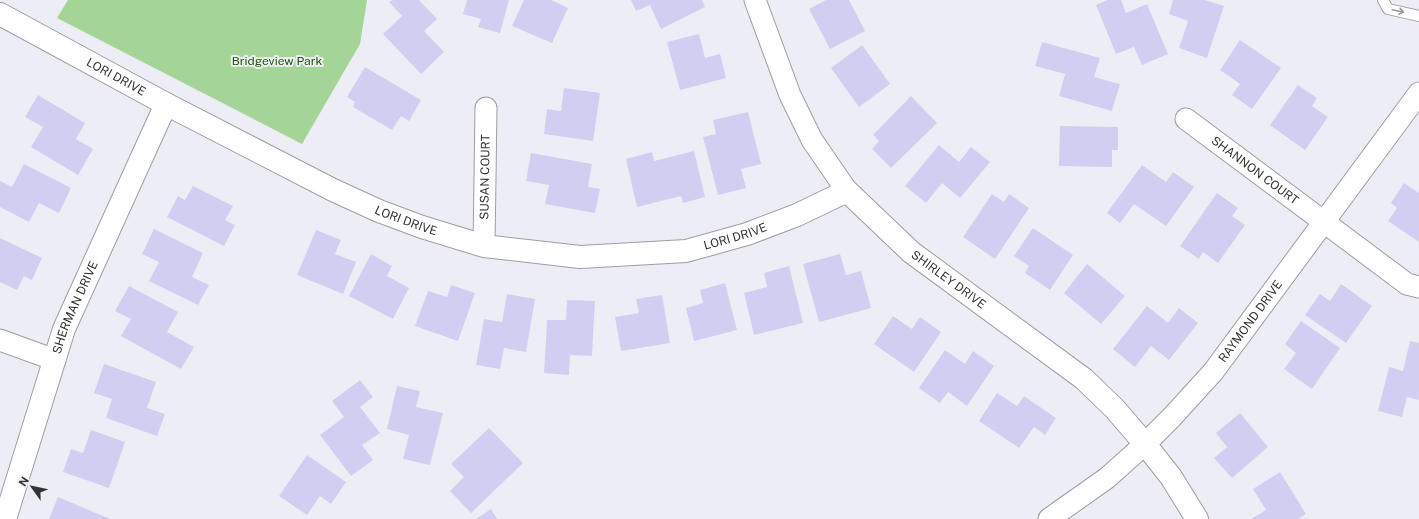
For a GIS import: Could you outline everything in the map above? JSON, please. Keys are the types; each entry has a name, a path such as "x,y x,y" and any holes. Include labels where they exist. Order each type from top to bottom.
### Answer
{"street":[{"name":"SHIRLEY DRIVE","path":"755,0 790,95 812,140 847,191 911,252 1084,379 1115,409 1146,444 1171,477 1197,519"},
{"name":"LORI DRIVE","path":"0,14 166,104 333,190 380,211 422,227 484,246 580,257 686,251 747,234 797,215 847,191"},
{"name":"RAYMOND DRIVE","path":"1049,519 1107,478 1146,444 1213,372 1419,93"},
{"name":"SHERMAN DRIVE","path":"5,519 64,329 166,104"},
{"name":"SUSAN COURT","path":"484,246 486,108"},
{"name":"SHANNON COURT","path":"1186,120 1407,284 1419,287"},
{"path":"0,340 55,360"}],"lane":[{"path":"1383,0 1388,9 1419,16"}],"green space":[{"name":"Bridgeview Park","path":"68,0 367,0 360,44 302,144 57,18"}],"building":[{"path":"392,0 419,0 437,19 424,31 444,52 421,74 383,34 402,16 389,2"},
{"path":"467,0 509,0 500,33 478,27 481,19 463,14"},
{"path":"524,0 551,0 568,8 552,43 512,26"},
{"path":"631,0 702,0 705,7 661,29 650,5 636,11"},
{"path":"826,0 849,0 865,31 830,49 809,9"},
{"path":"1107,0 1121,0 1126,13 1147,4 1168,54 1142,65 1134,47 1116,54 1096,5"},
{"path":"1173,0 1205,0 1224,6 1207,58 1179,48 1188,21 1169,14"},
{"path":"699,34 705,58 720,54 726,78 680,90 667,42"},
{"path":"1240,40 1281,68 1252,109 1232,95 1240,84 1220,70"},
{"path":"1042,42 1100,58 1094,77 1120,84 1112,111 1059,96 1065,74 1035,66"},
{"path":"862,45 890,84 859,107 831,68"},
{"path":"365,67 421,100 409,121 401,116 392,130 353,107 355,102 347,97"},
{"path":"1298,85 1317,98 1312,106 1328,117 1305,150 1270,125"},
{"path":"564,88 600,93 593,141 544,134 547,109 561,111"},
{"path":"38,95 85,123 76,139 93,149 78,175 31,147 43,127 25,117"},
{"path":"911,96 937,123 891,168 872,149 879,141 873,135"},
{"path":"748,112 761,164 741,169 746,188 718,195 703,137 716,134 713,120"},
{"path":"1060,126 1118,127 1118,150 1112,150 1112,167 1059,166"},
{"path":"939,145 959,162 971,147 990,162 960,198 942,183 926,203 905,186"},
{"path":"694,151 705,197 683,203 681,196 637,207 626,159 652,152 654,161"},
{"path":"531,153 592,164 588,187 600,189 595,213 545,204 549,185 526,181"},
{"path":"24,164 71,188 59,213 39,203 29,222 0,207 0,181 12,187"},
{"path":"1142,165 1166,182 1173,172 1194,187 1166,226 1134,204 1120,223 1107,213"},
{"path":"1404,183 1419,193 1419,242 1388,221 1397,208 1391,203"},
{"path":"193,186 233,206 225,220 235,225 224,246 167,217 178,196 185,200"},
{"path":"1217,193 1238,208 1232,216 1245,225 1218,263 1203,252 1199,259 1180,246"},
{"path":"992,194 1004,202 1009,194 1029,208 995,259 963,237"},
{"path":"1033,228 1073,255 1050,290 1025,273 1029,266 1014,256"},
{"path":"154,229 203,253 192,277 209,285 198,305 149,281 159,262 142,254"},
{"path":"316,230 341,240 335,254 356,262 343,294 297,275"},
{"path":"0,238 42,258 32,280 24,276 17,290 0,282"},
{"path":"371,254 392,266 387,276 409,288 393,319 349,296"},
{"path":"840,254 846,275 861,271 871,308 819,322 803,264"},
{"path":"1087,264 1125,296 1101,324 1064,293"},
{"path":"789,266 803,323 754,335 744,293 767,287 764,273"},
{"path":"725,283 737,330 694,341 686,308 703,303 700,290"},
{"path":"1341,284 1372,306 1346,343 1305,315 1320,294 1330,301"},
{"path":"451,285 475,293 458,341 415,326 428,291 447,297"},
{"path":"129,286 178,312 167,332 194,347 181,369 121,336 131,319 115,311"},
{"path":"507,294 535,299 526,352 504,348 500,369 476,365 484,319 502,322"},
{"path":"662,295 670,343 621,351 615,317 639,313 636,299"},
{"path":"567,300 595,301 592,356 570,355 569,375 544,373 547,320 566,320"},
{"path":"1147,306 1168,323 1179,308 1198,323 1169,360 1151,346 1135,367 1113,349"},
{"path":"893,316 912,329 920,317 941,332 914,372 874,344"},
{"path":"1301,321 1340,348 1312,389 1284,369 1296,353 1285,344"},
{"path":"1410,341 1419,343 1419,400 1407,397 1402,417 1378,411 1389,367 1403,371"},
{"path":"945,350 965,364 973,351 994,366 967,406 948,392 940,403 919,388"},
{"path":"104,364 156,382 147,408 165,414 157,436 106,418 112,399 94,393"},
{"path":"360,380 373,397 360,407 380,433 362,445 373,460 351,476 320,435 344,417 332,401"},
{"path":"397,386 420,391 416,407 443,413 430,465 403,459 409,435 387,429"},
{"path":"997,393 1017,406 1024,396 1056,418 1045,435 1034,427 1019,448 979,421"},
{"path":"1240,413 1268,447 1232,478 1214,458 1227,447 1216,433"},
{"path":"489,428 523,463 471,513 450,491 464,477 451,464"},
{"path":"91,430 125,442 109,488 63,472 71,449 83,453"},
{"path":"307,455 346,482 331,504 320,496 307,515 279,496"},
{"path":"1280,472 1306,514 1298,519 1251,519 1266,510 1253,489"},
{"path":"58,497 110,519 49,519"},
{"path":"491,509 497,519 476,519"}]}
